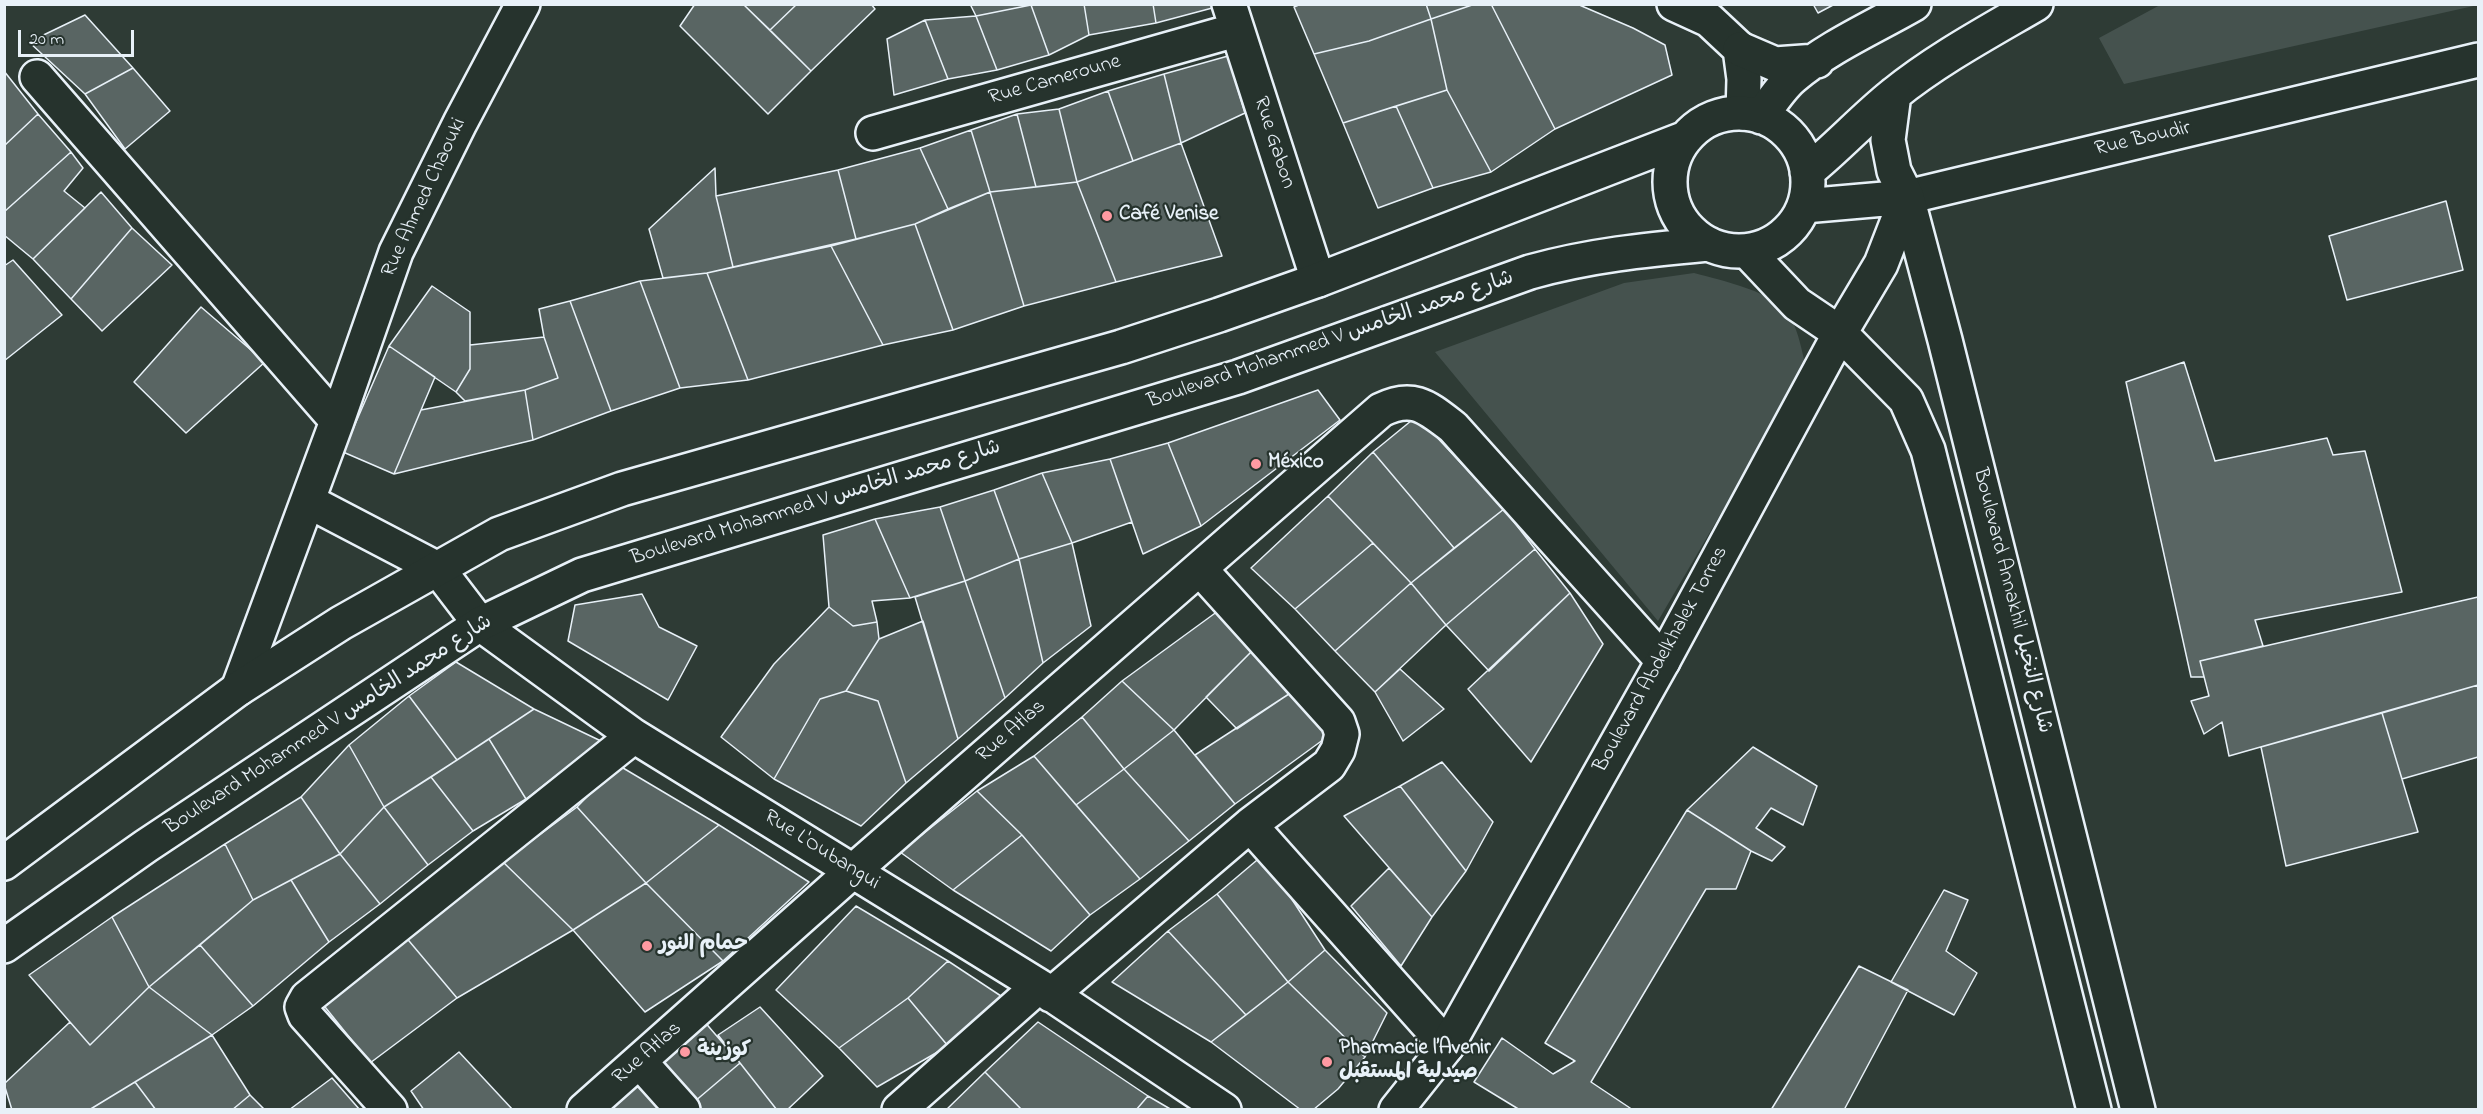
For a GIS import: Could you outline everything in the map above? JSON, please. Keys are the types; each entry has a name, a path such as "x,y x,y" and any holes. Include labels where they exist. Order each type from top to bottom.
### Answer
{"main road":[{"name":"Rue Ahmed Chaouki","path":"238,689 337,422 396,252 460,123 523,4"},
{"path":"1674,4 1709,20 1740,49 1775,64 1817,61"},
{"path":"1752,115 1793,77 1914,4"},
{"path":"1807,172 1838,147 1894,94 2036,4"},
{"name":"Rue Cameroune","path":"873,133 1233,17"},
{"name":"Rue Gabon","path":"1233,17 1318,280"},
{"path":"1740,49 1752,115"},
{"name":"Rue Boudir","path":"1804,206 1907,197 2478,60"},
{"path":"37,77 337,422"},
{"name":"Boulevard Annakhil شارع النخيل","path":"1894,94 1888,140 1894,171 1907,197 1945,340 2138,1110"},
{"path":"1752,115 1775,123 1796,142 1807,172 1808,189 1804,206 1796,222 1783,235 1767,246 1748,251 1728,250 1708,244 1691,233 1679,216 1671,197 1670,176 1675,156 1686,138 1701,125 1721,116 1752,115"},
{"path":"4,863 238,689 341,623 499,534 622,489 1121,347 1318,280 1686,138"},
{"name":"Boulevard Abdelkhalek Torres","path":"1396,1110 1447,1046 1663,661 1840,333 1881,264 1907,197"},
{"name":"Boulevard Mohammed V شارع محمد الخامس","path":"4,946 146,846 480,624 582,575 1238,377 1530,272 1633,250 1708,244"},
{"name":"Boulevard Annakhil شارع النخيل","path":"1748,251 1797,304 1840,333 1906,400 1928,450 2094,1110"},
{"name":"Rue Atlas","path":"584,1110 853,871 1381,410 1398,402 1417,404 1433,412 1453,427 1663,661"},
{"path":"308,501 438,568"},
{"name":"Rue L'Oubangui","path":"438,568 480,624 634,736 1045,990 1224,1110"},
{"path":"899,1110 1250,825 1329,765 1338,750 1342,734 1338,722 1200,569"},
{"path":"390,1110 305,1015 302,1007 307,998 634,736"},
{"path":"1250,825 1447,1046"},
{"path":"640,1062 683,1110"}],"shaded area":[{"path":"2160,5 2478,5 2124,84 2099,38"},
{"path":"1694,273 1747,288 1784,309 1796,330 1806,368 1658,621 1435,352 1624,283"}],"building":[{"path":"695,4 743,4 811,71 768,114 680,26"},
{"path":"743,4 797,4 770,30"},
{"path":"797,4 871,4 875,9 811,71 770,30"},
{"path":"970,4 1031,4 1031,5 976,16"},
{"path":"1084,4 1153,4 1156,23 1089,35"},
{"path":"1084,4 1089,35 1049,55 1031,5"},
{"path":"1153,4 1215,4 1216,7 1156,23"},
{"path":"1301,4 1426,4 1431,19 1369,41 1314,54 1294,7"},
{"path":"1426,4 1475,4 1431,19"},
{"path":"1475,4 1491,4 1555,129 1491,172 1447,90 1431,19"},
{"path":"1491,4 1577,4 1633,28 1665,45 1672,75 1555,129"},
{"path":"1813,4 1835,4 1818,13"},
{"path":"1031,5 1049,55 997,70 976,16"},
{"path":"85,15 133,68 85,94 29,42"},
{"path":"976,16 997,70 948,79 925,20"},
{"path":"1431,19 1447,90 1343,123 1314,54 1369,41"},
{"path":"925,20 948,79 894,95 887,39"},
{"path":"1228,56 1245,113 1181,143 1164,74"},
{"path":"133,68 170,111 125,149 85,94"},
{"path":"4,71 38,114 4,146"},
{"path":"1164,74 1181,143 1133,161 1108,91"},
{"path":"1447,90 1491,172 1433,188 1396,106"},
{"path":"1108,91 1133,161 1077,182 1059,109"},
{"path":"1396,106 1433,188 1378,208 1343,123"},
{"path":"1059,109 1077,182 1036,187 1017,114"},
{"path":"38,114 71,152 4,212 4,146"},
{"path":"1017,114 1036,187 990,192 971,130"},
{"path":"971,130 990,192 948,209 920,148"},
{"path":"1181,143 1222,256 1116,282 1077,182"},
{"path":"920,148 948,209 915,224 856,239 838,170"},
{"path":"71,152 83,168 64,191 85,208 33,259 4,235 4,212"},
{"path":"715,168 716,196 733,267 707,273 663,278 649,229"},
{"path":"838,170 856,239 733,267 716,196"},
{"path":"1077,182 1116,282 1024,306 990,192"},
{"path":"101,192 132,228 71,299 33,259"},
{"path":"990,192 1024,306 953,330 915,224"},
{"path":"2446,201 2463,270 2347,300 2329,236"},
{"path":"915,224 953,330 883,345 831,246"},
{"path":"132,228 172,265 102,331 71,299"},
{"path":"831,246 883,345 748,380 707,273"},
{"path":"13,260 62,315 4,361 4,266"},
{"path":"707,273 748,380 680,388 640,281"},
{"path":"640,281 680,388 611,411 570,301"},
{"path":"432,286 470,312 470,369 456,392 389,346"},
{"path":"570,301 611,411 533,440 525,390 558,378 544,337 539,309"},
{"path":"201,307 265,362 186,433 134,382"},
{"path":"544,337 558,378 525,390 465,401 456,392 470,369 470,345"},
{"path":"389,346 435,377 394,474 343,452"},
{"path":"2184,362 2215,461 2327,438 2333,455 2365,451 2402,592 2255,620 2263,646 2200,661 2204,677 2191,677 2126,382"},
{"path":"525,390 533,440 394,474 421,410"},
{"path":"1318,390 1340,420 1201,526 1168,443"},
{"path":"1417,416 1504,509 1454,548 1373,452"},
{"path":"1168,443 1201,526 1143,554 1110,459"},
{"path":"1373,452 1454,548 1411,583 1328,496"},
{"path":"1110,459 1132,522 1072,543 1042,473"},
{"path":"1042,473 1072,543 1019,559 994,490"},
{"path":"994,490 1019,559 965,581 940,507"},
{"path":"1328,496 1373,543 1295,609 1251,568"},
{"path":"940,507 965,581 910,598 875,519"},
{"path":"1504,509 1535,549 1446,625 1411,583"},
{"path":"875,519 910,598 872,601 877,622 853,626 829,607 823,535"},
{"path":"1072,543 1091,626 1043,663 1019,559"},
{"path":"1373,543 1411,583 1335,651 1295,609"},
{"path":"1535,549 1570,593 1489,671 1446,625"},
{"path":"1019,559 1043,663 1005,698 965,581"},
{"path":"965,581 1005,698 958,739 915,597"},
{"path":"1411,583 1446,625 1375,692 1335,651"},
{"path":"1570,593 1603,644 1531,762 1468,689"},
{"path":"642,594 659,627 697,646 668,700 568,641 575,605"},
{"path":"2478,597 2478,685 2229,756 2222,722 2204,734 2191,701 2209,696 2200,661"},
{"path":"829,607 853,626 877,622 879,639 846,691 820,699 774,779 721,737 774,664"},
{"path":"1218,611 1252,651 1174,730 1122,681"},
{"path":"923,621 958,739 906,783 878,701 846,691 879,639"},
{"path":"1252,651 1292,692 1237,729 1206,697"},
{"path":"456,662 534,709 457,760 409,696"},
{"path":"1400,669 1444,709 1403,741 1375,692"},
{"path":"1122,681 1174,730 1124,769 1082,717"},
{"path":"2478,685 2478,757 2402,779 2382,713"},
{"path":"846,691 878,701 906,783 861,826 774,779 820,699"},
{"path":"1292,692 1331,734 1235,804 1195,755"},
{"path":"409,696 457,760 384,807 349,745"},
{"path":"534,709 601,741 526,799 489,739"},
{"path":"2382,713 2418,832 2286,866 2261,747"},
{"path":"1082,717 1124,769 1076,805 1034,756"},
{"path":"1174,730 1235,804 1189,841 1124,769"},
{"path":"489,739 526,799 473,831 431,777"},
{"path":"349,745 384,807 340,854 301,797"},
{"path":"1753,747 1817,786 1803,825 1771,808 1756,828 1785,847 1772,861 1751,851 1687,810"},
{"path":"1034,756 1140,879 1090,915 1022,835 977,791"},
{"path":"1442,762 1493,822 1466,871 1400,786"},
{"path":"618,765 719,825 646,883 577,807"},
{"path":"1124,769 1189,841 1140,879 1076,805"},
{"path":"431,777 473,831 428,865 384,807"},
{"path":"1400,786 1466,871 1432,917 1344,816"},
{"path":"977,791 1022,835 953,890 900,852"},
{"path":"301,797 340,854 253,900 225,844"},
{"path":"384,807 428,865 380,904 340,854"},
{"path":"577,807 646,883 573,930 503,862"},
{"path":"1687,810 1751,851 1736,889 1706,889 1591,1082 1633,1110 1520,1110 1474,1082 1502,1038 1553,1074 1575,1061 1545,1043"},
{"path":"719,825 809,882 723,961 646,883"},
{"path":"1022,835 1090,915 1051,951 953,890"},
{"path":"225,844 253,900 149,987 112,917"},
{"path":"340,854 380,904 329,942 291,880"},
{"path":"1263,855 1325,950 1288,982 1217,894"},
{"path":"503,862 573,930 457,998 404,935"},
{"path":"1389,868 1432,917 1401,966 1351,906"},
{"path":"291,880 329,942 253,1006 200,945 253,900"},
{"path":"646,883 723,961 645,1012 573,930"},
{"path":"1944,890 1968,900 1946,951 1977,973 1954,1015 1891,982"},
{"path":"1217,894 1288,982 1246,1015 1168,931"},
{"path":"856,906 948,961 908,998 839,1048 776,990"},
{"path":"112,917 149,987 90,1045 29,975"},
{"path":"1168,931 1246,1015 1211,1042 1112,982"},
{"path":"404,935 457,998 370,1063 321,1002"},
{"path":"200,945 253,1006 212,1035 149,987"},
{"path":"1325,950 1387,1013 1365,1057 1288,982"},
{"path":"948,961 1004,998 948,1046 908,998"},
{"path":"1859,966 1908,990 1844,1110 1771,1110"},
{"path":"1288,982 1365,1057 1338,1089 1313,1110 1301,1110 1211,1042"},
{"path":"149,987 212,1035 89,1110 12,1110 4,1084 70,1022 90,1045"},
{"path":"908,998 948,1046 877,1087 839,1048"},
{"path":"760,1007 823,1076 787,1110 777,1110 718,1035"},
{"path":"703,1020 740,1063 694,1102 651,1064"},
{"path":"1038,1022 1148,1096 1136,1110 1022,1110 985,1072"},
{"path":"212,1035 250,1095 232,1110 156,1110 135,1082"},
{"path":"459,1052 513,1110 424,1110 411,1091"},
{"path":"740,1063 777,1110 702,1110 694,1102"},
{"path":"985,1072 1022,1110 946,1110"},
{"path":"332,1078 360,1110 289,1110"},
{"path":"640,1081 661,1110 605,1110"},
{"path":"135,1082 156,1110 89,1110"},
{"path":"250,1095 265,1110 232,1110"},
{"path":"1148,1096 1172,1110 1136,1110"}],"place":[{"name":"Café Venise","path":"1107,216"},
{"name":"México","path":"1256,464"},
{"name":"حمام النور","path":"647,946"},
{"name":"كوزينة","path":"685,1052"},
{"name":"Pharmacie l’Avenir صيدلية المستقبل","path":"1327,1062"}]}
